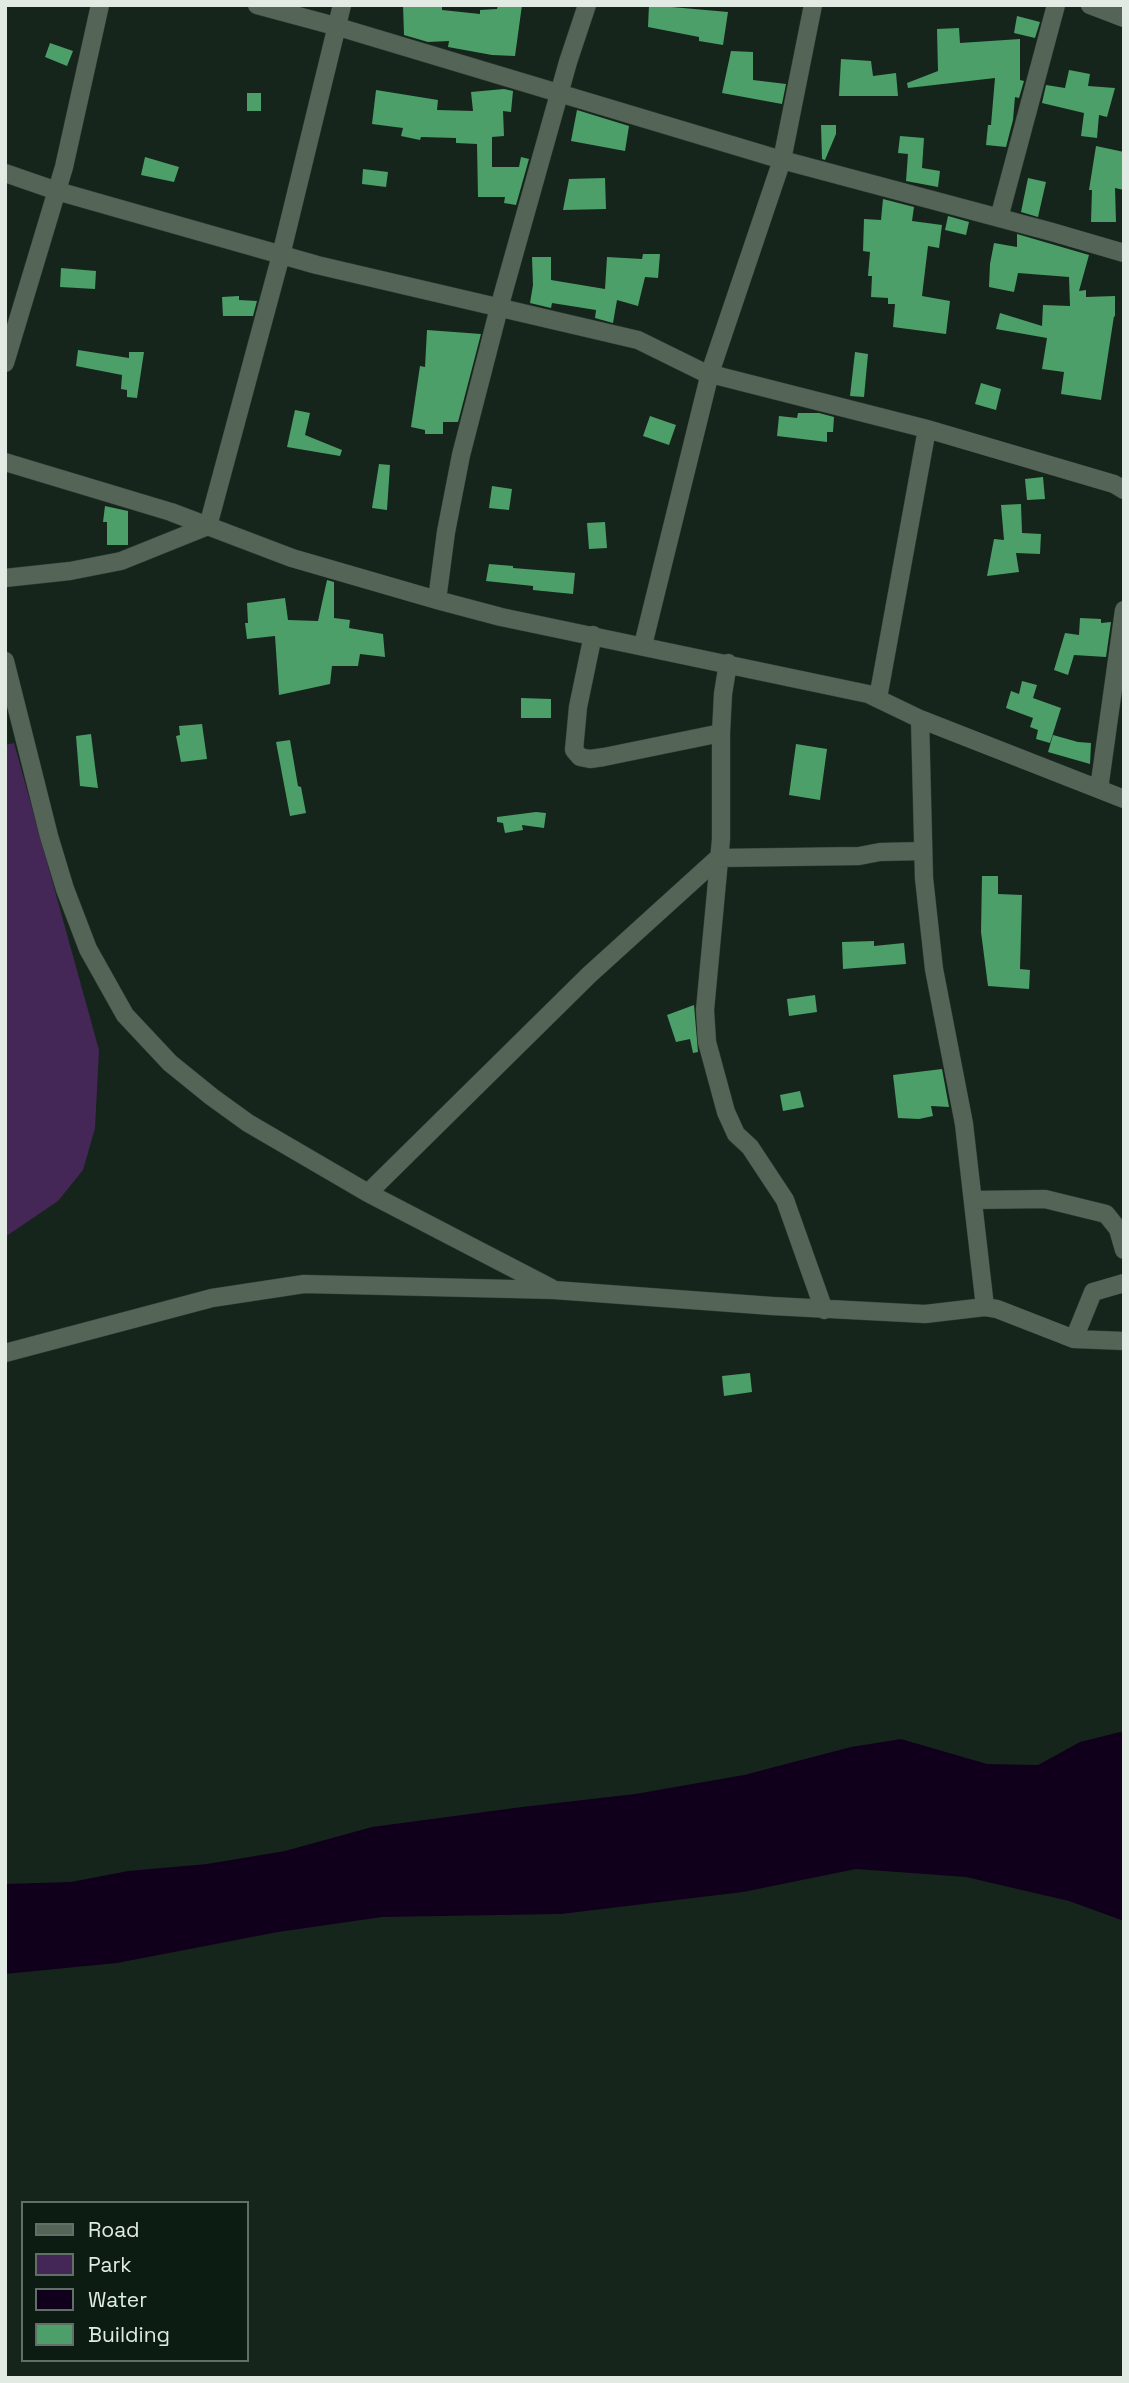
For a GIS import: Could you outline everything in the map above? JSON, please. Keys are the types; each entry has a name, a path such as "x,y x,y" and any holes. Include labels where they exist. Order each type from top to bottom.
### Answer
{"street":[{"path":"5,362 57,191 100,5"},
{"path":"257,5 782,160 1124,253"},
{"path":"208,526 281,255 342,5"},
{"path":"437,600 446,532 461,455 499,308 587,5"},
{"path":"643,645 710,373 782,160 813,5"},
{"path":"999,218 1056,5"},
{"path":"1090,5 1124,18"},
{"path":"5,173 57,191 281,255 638,340 694,368 710,373 927,429 1114,484 1124,491"},
{"path":"878,698 927,429"},
{"path":"5,462 171,512 292,558 437,600 501,617 868,694 920,719 1124,799"},
{"path":"5,578 70,571 121,561 208,526"},
{"path":"1099,789 1124,610"},
{"path":"593,635 578,708 575,750 580,757 604,757 721,733"},
{"path":"5,661 65,889 88,949 125,1015 170,1063 248,1123 368,1193 554,1290"},
{"path":"728,663 723,694 718,858 705,1010 707,1042 726,1112 736,1134 750,1147 785,1200 824,1310"},
{"path":"920,719 923,851 933,969 964,1124 985,1307"},
{"path":"368,1193 589,975 718,858 859,856 880,852 923,851"},
{"path":"973,1200 1045,1199 1106,1214 1118,1229 1124,1250"},
{"path":"1074,1339 1093,1292 1124,1283"},
{"path":"5,1353 212,1298 304,1284 554,1290 824,1310 925,1314 985,1307 997,1309 1074,1339 1124,1341"}],"green space":[{"path":"14,743 99,1050 95,1128 83,1170 58,1201 5,1237 5,745"}],"water":[{"path":"1124,1731 1124,1921 1069,1901 966,1877 856,1869 743,1892 561,1914 382,1917 278,1932 117,1963 5,1974 5,1884 71,1882 128,1871 207,1864 285,1851 372,1827 635,1794 744,1775 851,1747 901,1739 987,1764 1038,1765 1080,1742"}],"building":[{"path":"403,5 442,5 442,10 480,14 480,10 497,9 498,5 522,5 515,56 448,47 449,41 428,42 404,35"},
{"path":"649,5 728,12 723,45 699,41 699,37 648,27"},
{"path":"1017,16 1040,22 1035,38 1014,33"},
{"path":"959,28 960,43 1020,39 1020,80 1024,81 1019,98 1015,97 1013,120 1006,147 986,145 988,125 991,125 995,78 908,88 907,83 938,71 937,29"},
{"path":"50,43 73,51 67,66 45,57"},
{"path":"731,51 753,52 753,80 786,84 782,104 722,93"},
{"path":"841,59 871,61 873,76 896,73 898,96 839,96"},
{"path":"1069,70 1090,74 1088,86 1115,88 1107,117 1099,115 1097,138 1081,136 1084,113 1042,103 1046,85 1065,88"},
{"path":"504,89 513,91 511,112 503,111 504,136 492,137 492,167 519,167 521,157 529,159 516,205 504,203 505,197 478,197 477,144 456,143 456,138 421,137 420,140 401,136 403,128 372,124 376,90 438,100 437,110 473,111 471,92"},
{"path":"247,93 261,93 261,111 247,111"},
{"path":"577,110 629,126 625,151 571,141"},
{"path":"821,125 836,125 836,134 825,160 822,159"},
{"path":"900,136 924,138 922,168 940,171 938,187 906,181 908,154 898,153"},
{"path":"1096,146 1124,152 1124,190 1115,188 1116,222 1091,222 1092,190 1089,190"},
{"path":"145,157 179,167 174,182 141,175"},
{"path":"363,169 388,172 386,187 362,184"},
{"path":"605,178 606,209 563,210 569,179"},
{"path":"1028,178 1046,182 1038,217 1021,212"},
{"path":"883,199 914,207 912,221 942,225 939,248 928,246 922,296 950,301 946,334 893,327 895,304 888,304 888,298 871,297 872,276 868,276 870,252 863,251 864,219 881,220"},
{"path":"948,216 969,222 966,235 945,230"},
{"path":"1017,234 1089,255 1079,291 1086,290 1086,297 1115,296 1115,317 1101,400 1061,394 1064,372 1042,369 1047,338 996,329 1000,313 1042,326 1043,305 1070,306 1069,277 1018,273 1014,292 989,287 994,243 1017,247"},
{"path":"643,254 660,254 658,278 645,277 638,306 617,300 613,323 595,318 596,310 552,303 551,308 530,303 533,285 532,257 551,257 551,280 605,289 607,257 642,259"},
{"path":"61,268 96,271 95,289 60,287"},
{"path":"239,296 239,300 257,301 253,316 223,316 222,297"},
{"path":"427,330 481,334 458,422 443,422 443,434 425,434 425,430 411,427 420,366 425,367"},
{"path":"78,350 129,358 129,352 144,352 137,398 127,397 127,390 121,389 122,375 76,366"},
{"path":"855,352 868,354 864,397 850,396"},
{"path":"981,383 1001,389 996,410 975,404"},
{"path":"295,410 310,413 305,435 342,450 340,456 287,447"},
{"path":"798,413 819,413 834,417 833,432 827,432 827,442 777,436 779,416 797,418"},
{"path":"650,416 676,425 669,445 643,436"},
{"path":"379,464 390,465 387,510 372,508"},
{"path":"1043,477 1045,499 1027,500 1025,479"},
{"path":"492,486 512,489 509,510 489,508"},
{"path":"1021,504 1022,533 1041,534 1040,554 1016,553 1019,572 987,576 994,539 1004,540 1001,505"},
{"path":"105,506 128,511 128,545 107,545 107,522 103,522"},
{"path":"605,522 607,548 589,549 587,523"},
{"path":"489,564 575,573 573,594 486,581"},
{"path":"327,580 334,582 334,618 350,620 349,628 383,634 385,657 360,654 358,666 332,666 330,684 279,695 275,636 247,639 247,603 285,598 288,620 318,621"},
{"path":"1080,618 1101,619 1101,623 1111,622 1106,657 1074,655 1068,675 1054,670 1065,633 1079,635"},
{"path":"1022,681 1037,685 1033,698 1061,708 1050,743 1036,739 1038,730 1030,727 1033,718 1006,708 1011,691 1019,694"},
{"path":"521,698 551,699 551,718 521,718"},
{"path":"202,724 207,759 181,762 176,736 180,735 179,726"},
{"path":"91,734 98,788 80,786 76,736"},
{"path":"1053,735 1091,743 1090,764 1048,752"},
{"path":"290,740 306,813 290,816 276,742"},
{"path":"796,744 827,749 820,800 789,795"},
{"path":"546,813 544,828 522,825 523,830 505,833 503,823 497,822 497,817"},
{"path":"982,876 998,876 998,894 1022,895 1020,969 1030,970 1029,989 988,986 981,932"},
{"path":"874,941 874,946 904,943 906,964 843,969 842,942"},
{"path":"815,995 817,1012 789,1016 787,999"},
{"path":"694,1005 698,1052 693,1053 690,1039 676,1042 667,1015"},
{"path":"942,1069 949,1107 931,1106 933,1116 919,1119 898,1118 893,1075"},
{"path":"800,1091 804,1107 783,1111 780,1095"},
{"path":"750,1373 752,1392 724,1396 722,1376"}]}
